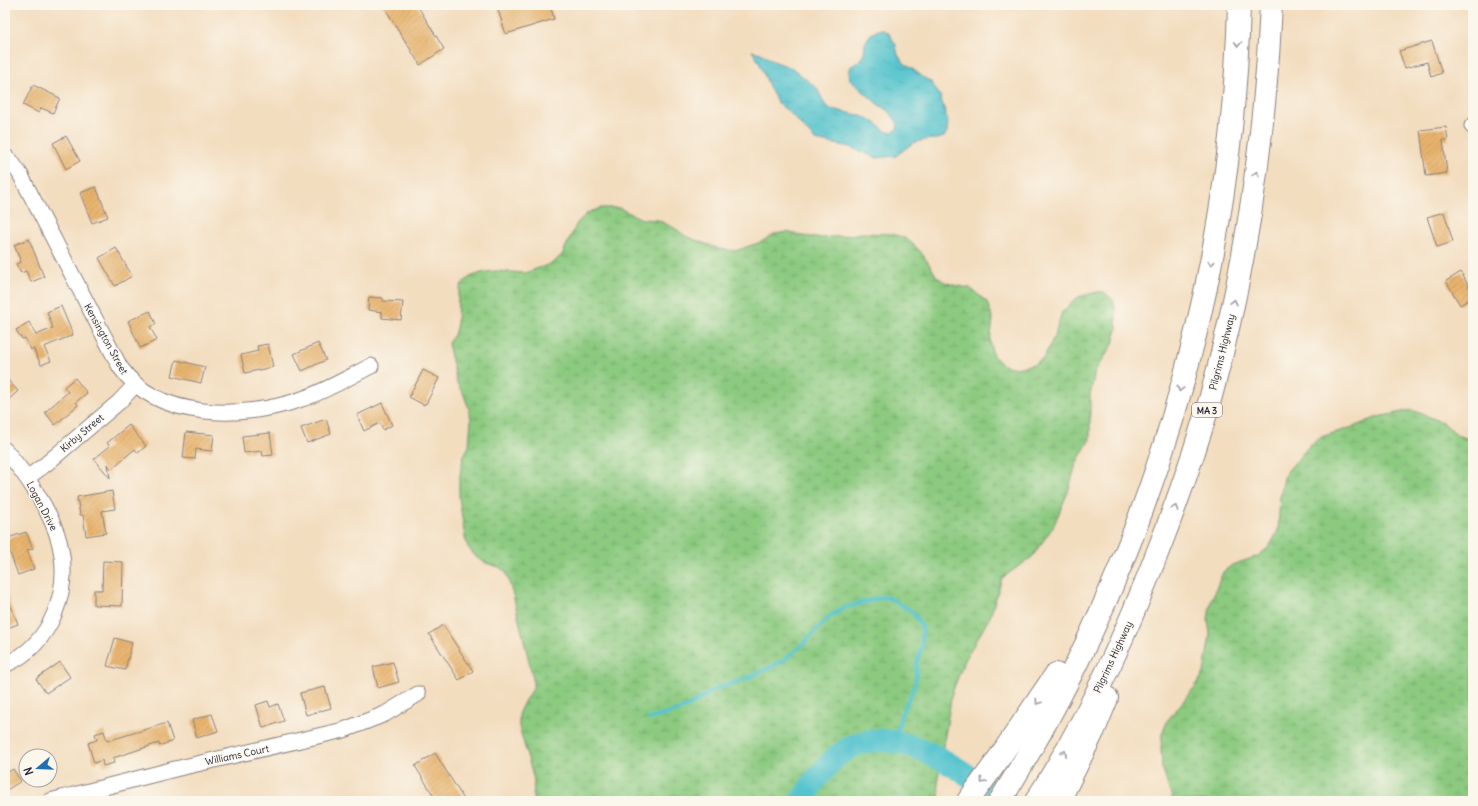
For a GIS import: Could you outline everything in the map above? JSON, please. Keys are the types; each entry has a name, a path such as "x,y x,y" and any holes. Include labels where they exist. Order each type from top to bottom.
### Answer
{"highway":[{"name":"MA 3","path":"1000,801 1063,690 1116,577 1164,447 1194,337 1209,270 1221,202 1236,72 1239,5"},
{"name":"Pilgrims Highway","path":"1050,797 1070,742 1116,651 1141,594 1183,485 1211,397 1239,276 1249,220 1260,146 1271,5"},
{"path":"968,801 1040,699 1076,643 1102,597 1132,534"}],"street":[{"name":"Kensington Street","path":"5,156 11,161 20,174 120,368 135,384 156,398 182,407 203,411 246,411 298,401 370,366"},
{"name":"Kirby Street","path":"27,478 46,464 119,402 135,384"},
{"name":"Logan Drive","path":"5,450 27,478 51,522 59,540 62,558 62,588 55,614 42,636 24,654 5,665"},
{"name":"Williams Court","path":"50,801 190,765 344,730 385,714 418,694"}],"green space":[{"path":"601,208 619,208 642,219 658,220 676,229 685,236 719,249 735,251 761,242 775,234 787,232 802,236 821,238 861,233 893,234 907,239 920,251 937,277 945,282 957,286 970,288 987,302 993,320 990,341 993,356 1003,365 1016,368 1034,364 1043,359 1055,335 1062,312 1078,297 1104,292 1113,300 1117,329 1113,344 1095,371 1090,396 1090,439 1076,464 1068,492 1053,527 1032,557 1002,578 990,617 963,664 952,693 939,771 938,783 940,801 533,801 534,780 519,726 519,712 533,689 533,678 506,572 499,567 486,563 476,557 468,547 465,538 459,497 459,481 463,457 469,446 471,419 464,395 457,383 448,343 454,335 457,324 458,296 461,285 470,277 484,272 496,271 525,273 553,263 562,255 577,223 587,213"},
{"path":"1412,410 1442,422 1459,436 1473,440 1473,801 1173,801 1162,768 1162,733 1167,721 1194,688 1204,673 1210,635 1208,619 1211,601 1223,572 1232,565 1258,556 1269,547 1278,531 1280,496 1285,474 1310,445 1321,437 1378,417"}],"water":[{"path":"881,29 888,32 896,45 898,55 903,62 931,82 940,96 948,121 947,132 944,137 913,143 896,156 877,158 850,147 815,140 789,112 778,103 771,91 759,62 752,51 761,53 773,61 792,68 817,88 825,105 831,109 870,119 887,132 893,132 897,129 898,124 890,112 879,105 850,80 849,72 851,66 859,62 864,53 865,43 870,35"}],"building":[{"path":"383,5 417,5 444,49 420,65"},
{"path":"515,5 550,5 554,19 506,34 498,10"},
{"path":"1432,41 1442,73 1431,77 1427,62 1405,68 1399,51"},
{"path":"33,85 60,98 53,113 41,108 39,113 23,105"},
{"path":"1446,127 1448,140 1443,140 1447,173 1426,176 1420,130"},
{"path":"66,136 80,161 66,169 53,143"},
{"path":"96,187 108,217 92,223 80,193"},
{"path":"1444,212 1453,242 1437,247 1427,217"},
{"path":"29,239 44,277 31,282 26,271 21,273 16,264 21,262 14,245"},
{"path":"116,248 132,276 115,286 99,258"},
{"path":"1461,272 1473,294 1473,297 1460,305 1446,281"},
{"path":"369,297 383,298 383,301 403,302 401,320 382,318 382,312 368,310"},
{"path":"61,306 73,335 44,347 51,361 41,365 33,348 31,350 25,338 22,339 16,330 29,322 36,335 53,328 47,312"},
{"path":"150,311 156,324 150,327 157,340 140,348 128,321"},
{"path":"318,343 326,360 302,371 294,354"},
{"path":"268,344 273,367 245,373 241,355 258,351 257,346"},
{"path":"176,360 205,367 201,383 172,376"},
{"path":"423,370 439,378 426,404 425,403 424,405 409,397"},
{"path":"5,377 18,391 5,403"},
{"path":"75,378 87,393 76,402 78,405 55,425 45,412 68,392 64,387"},
{"path":"382,403 392,425 383,430 380,423 364,431 357,415"},
{"path":"326,419 331,434 307,443 301,428"},
{"path":"129,425 146,446 138,453 135,449 111,469 108,464 110,478 94,459 110,446 107,443"},
{"path":"186,432 214,435 212,451 196,449 195,459 183,458"},
{"path":"270,433 273,455 263,456 262,451 244,453 242,436"},
{"path":"112,491 115,509 102,511 106,533 86,536 83,515 80,515 77,497"},
{"path":"26,532 33,549 27,550 34,569 18,575 5,539"},
{"path":"103,561 123,562 122,606 94,605 94,590 102,590"},
{"path":"5,591 18,624 5,629"},
{"path":"443,625 473,671 459,680 429,634"},
{"path":"115,638 132,643 125,670 107,666"},
{"path":"60,662 70,677 46,693 36,679"},
{"path":"393,662 399,682 378,688 373,667"},
{"path":"325,687 331,708 306,715 300,693"},
{"path":"268,701 270,707 278,704 284,721 263,728 256,705"},
{"path":"212,714 218,731 197,738 192,720"},
{"path":"167,723 173,741 159,746 159,743 113,758 114,763 103,766 102,760 94,763 88,743 97,740 95,734 104,731 107,741"},
{"path":"435,753 465,801 437,801 415,766"},
{"path":"13,769 18,776 18,783 5,791 5,774"}],"waterway":[{"path":"649,719 677,711 691,705 715,689 750,677 783,661 802,645 829,617 843,608 883,597 889,598 910,610 922,627 922,645 917,662 915,685 901,715 895,741"},
{"path":"801,801 823,771 842,752 867,742 888,741 909,745 930,754 971,777 1006,801"}]}
